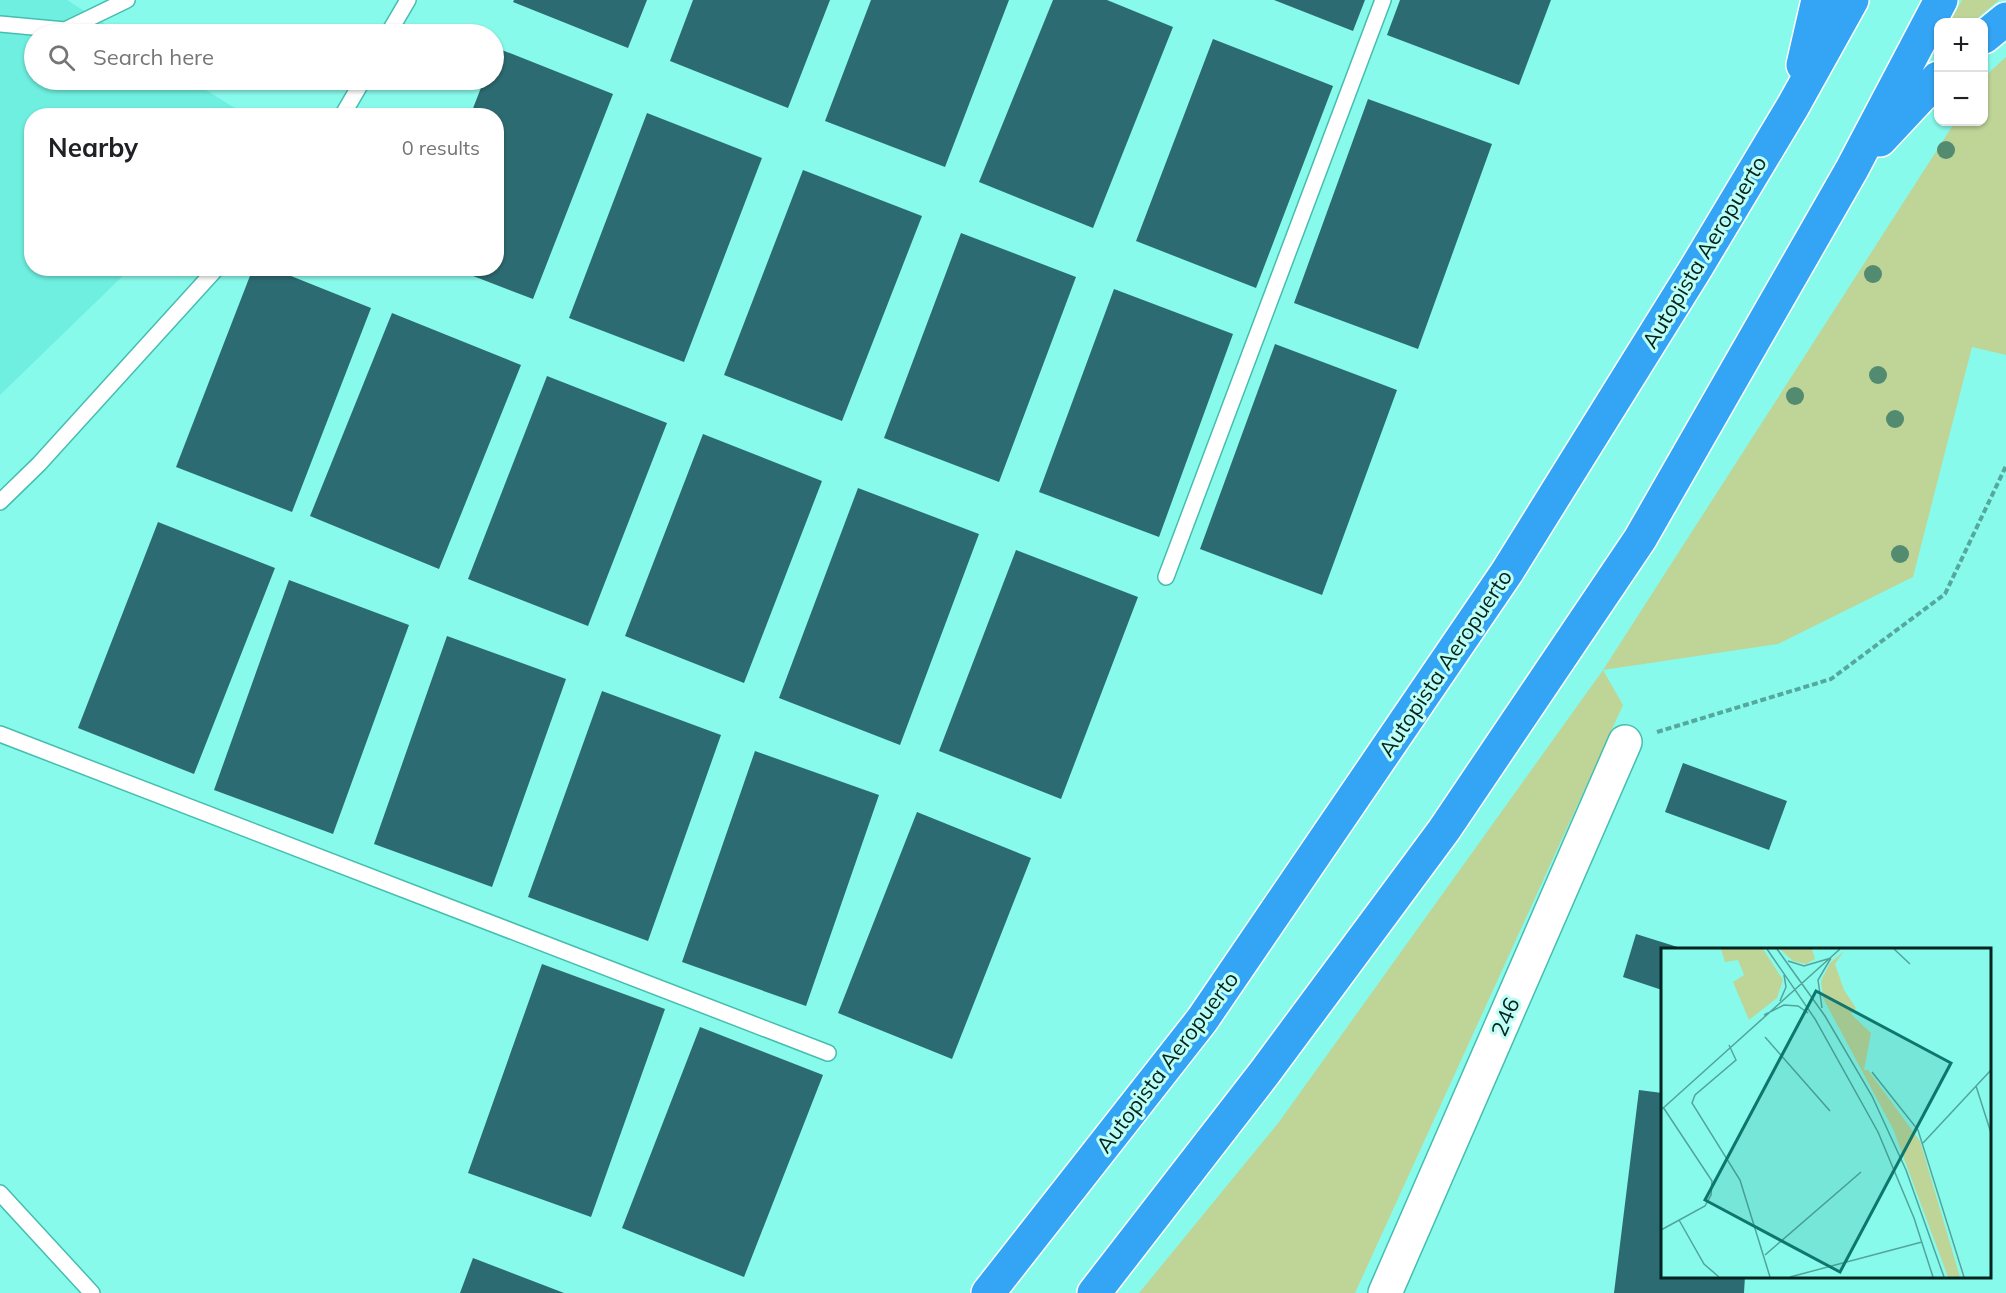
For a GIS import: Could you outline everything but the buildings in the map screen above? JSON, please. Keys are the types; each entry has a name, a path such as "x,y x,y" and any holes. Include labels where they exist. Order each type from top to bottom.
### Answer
{"highway":[{"path":"1793,106 1818,0"},
{"name":"Autopista Aeropuerto","path":"988,1293 1202,1020 1508,572 1696,268 1793,106 1852,0"},
{"path":"1094,1293 1265,1072 1451,820 1640,539 1852,169 1941,0"},
{"path":"1988,33 2006,19"},
{"path":"1852,169 1934,82"}],"street":[{"name":"246","path":"1385,1293 1625,742"}],"lane":[{"path":"77,24 127,0"},
{"path":"394,24 408,0"},
{"path":"1166,578 1383,0"},
{"path":"0,24 24,26"},
{"path":"347,108 357,90"},
{"path":"0,502 39,464 210,276"},
{"path":"0,734 828,1053"},
{"path":"0,1193 92,1293"}],"path":[{"path":"1625,742 1831,679 1945,594 2006,466"}],"shaded area":[{"path":"0,0 67,0 105,24 24,24 24,90 206,90 235,108 24,108 24,276 123,276 0,395"}],"green space":[{"path":"1962,0 1999,0 1978,18 1952,18"},
{"path":"2006,57 2006,355 1972,347 1913,577 1778,644 1603,670 1952,126 1988,126 1988,73"},
{"path":"1603,670 1623,705 1355,1293 1139,1293 1279,1122"}]}
